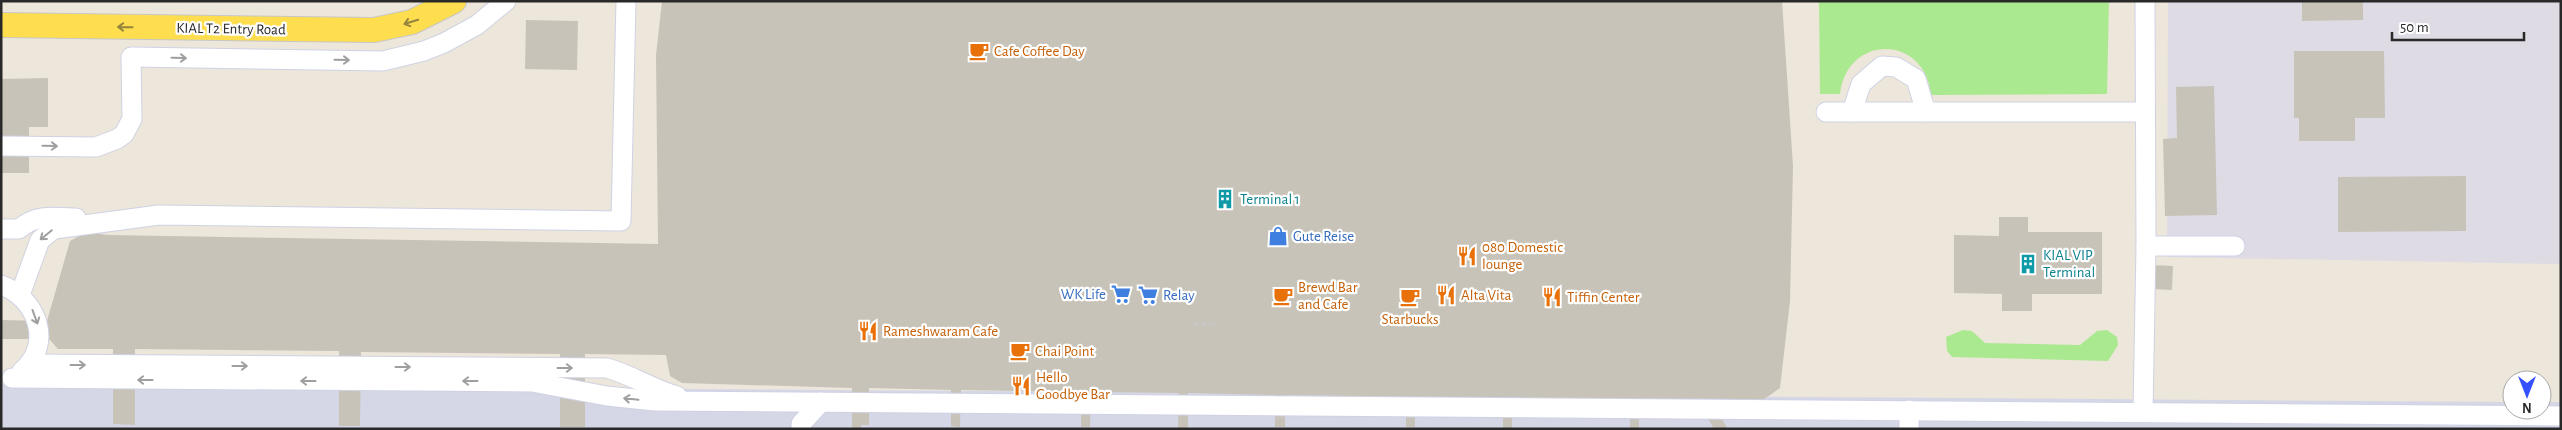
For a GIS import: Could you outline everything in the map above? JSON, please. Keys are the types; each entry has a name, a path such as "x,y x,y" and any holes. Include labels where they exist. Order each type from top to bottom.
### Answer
{"main road":[{"name":"KIAL T2 Entry Road","path":"1,25 374,30 412,22 430,15 454,1"}],"lane":[{"path":"1,146 96,147 107,145 117,139 129,127 132,120 130,57 382,60 424,51 444,43 477,25 506,1"},
{"path":"20,295 40,240 54,229 159,215 621,221 626,1"},
{"path":"2143,412 2146,246 2145,1"},
{"path":"1852,112 1861,84 1882,66 1896,67 1916,79 1926,112"},
{"path":"1826,112 2145,112"},
{"path":"1,230 19,230 29,220 49,216 127,220"},
{"path":"2146,246 2235,246"},
{"path":"1,285 20,295 28,303 38,323 38,344 29,364 7,380"},
{"path":"29,364 607,368 628,374 660,391 697,401"},
{"path":"7,380 532,382 607,396 655,401 2561,416"},
{"path":"801,429 801,424 821,402"},
{"path":"1909,410 1909,429"}],"path":[{"path":"1195,324 1217,324"}],"shaded area":[{"path":"2168,1 2561,1 2561,264 2167,257"},
{"path":"1,384 2502,402 2502,420 2552,420 2552,402 2561,402 2561,429 1,429"}],"green space":[{"path":"1819,1 2109,1 2107,94 1931,95 1926,75 1915,61 1901,52 1886,49 1870,52 1856,60 1846,74 1840,94 1820,94"},
{"path":"1963,330 1972,331 1985,343 2080,345 2097,331 2107,330 2117,337 2118,345 2108,361 1952,357 1947,351 1946,337"}],"building":[{"name":"Terminal 1","path":"662,1 1782,1 1793,166 1790,301 1780,388 1760,402 1712,402 1728,429 1714,429 1698,401 1639,400 1639,429 1630,429 1630,400 1512,398 1512,429 1503,429 1503,398 1415,397 1415,427 1406,427 1406,397 1285,395 1285,427 1275,427 1275,395 1188,393 1188,428 1178,428 1179,393 1091,392 1090,427 1081,427 1081,392 961,390 960,427 951,426 951,390 869,388 869,425 861,425 861,429 852,429 852,388 682,383 670,376 666,355 585,354 585,427 560,427 560,354 361,352 360,426 339,426 339,351 135,349 135,425 113,424 113,349 58,349 49,339 1,339 1,320 47,321 70,241 86,232 108,235 658,244 656,55"},
{"path":"2302,1 2363,1 2363,20 2302,21"},
{"path":"526,20 578,21 577,70 525,69"},
{"path":"2294,51 2384,51 2385,118 2355,118 2355,141 2299,141 2299,118 2294,118"},
{"path":"48,78 48,127 29,127 29,173 1,173 1,79"},
{"path":"2214,86 2217,215 2165,216 2163,139 2177,138 2176,87"},
{"path":"2466,176 2466,231 2338,232 2338,177"},
{"name":"KIAL VIP Terminal","path":"1999,217 2028,217 2028,232 2102,232 2102,294 2032,294 2032,311 2002,311 2002,294 1954,293 1954,235 1999,236"},
{"path":"2151,265 2173,266 2172,290 2151,289"}],"place":[{"name":"Cafe Coffee Day","path":"979,51"},
{"name":"Terminal 1","path":"1225,199"},
{"name":"Gute Reise","path":"1278,236"},
{"name":"080 Domestic lounge","path":"1467,256"},
{"name":"KIAL VIP Terminal","path":"2028,264"},
{"name":"WK Life","path":"1121,294"},
{"name":"Relay","path":"1148,295"},
{"name":"Alta Vita","path":"1446,295"},
{"name":"Brewd Bar and Cafe","path":"1283,296"},
{"name":"Starbucks","path":"1410,297"},
{"name":"Tiffin Center","path":"1552,297"},
{"name":"Rameshwaram Cafe","path":"868,331"},
{"name":"Chai Point","path":"1020,351"},
{"name":"Hello Goodbye Bar","path":"1021,386"}]}
